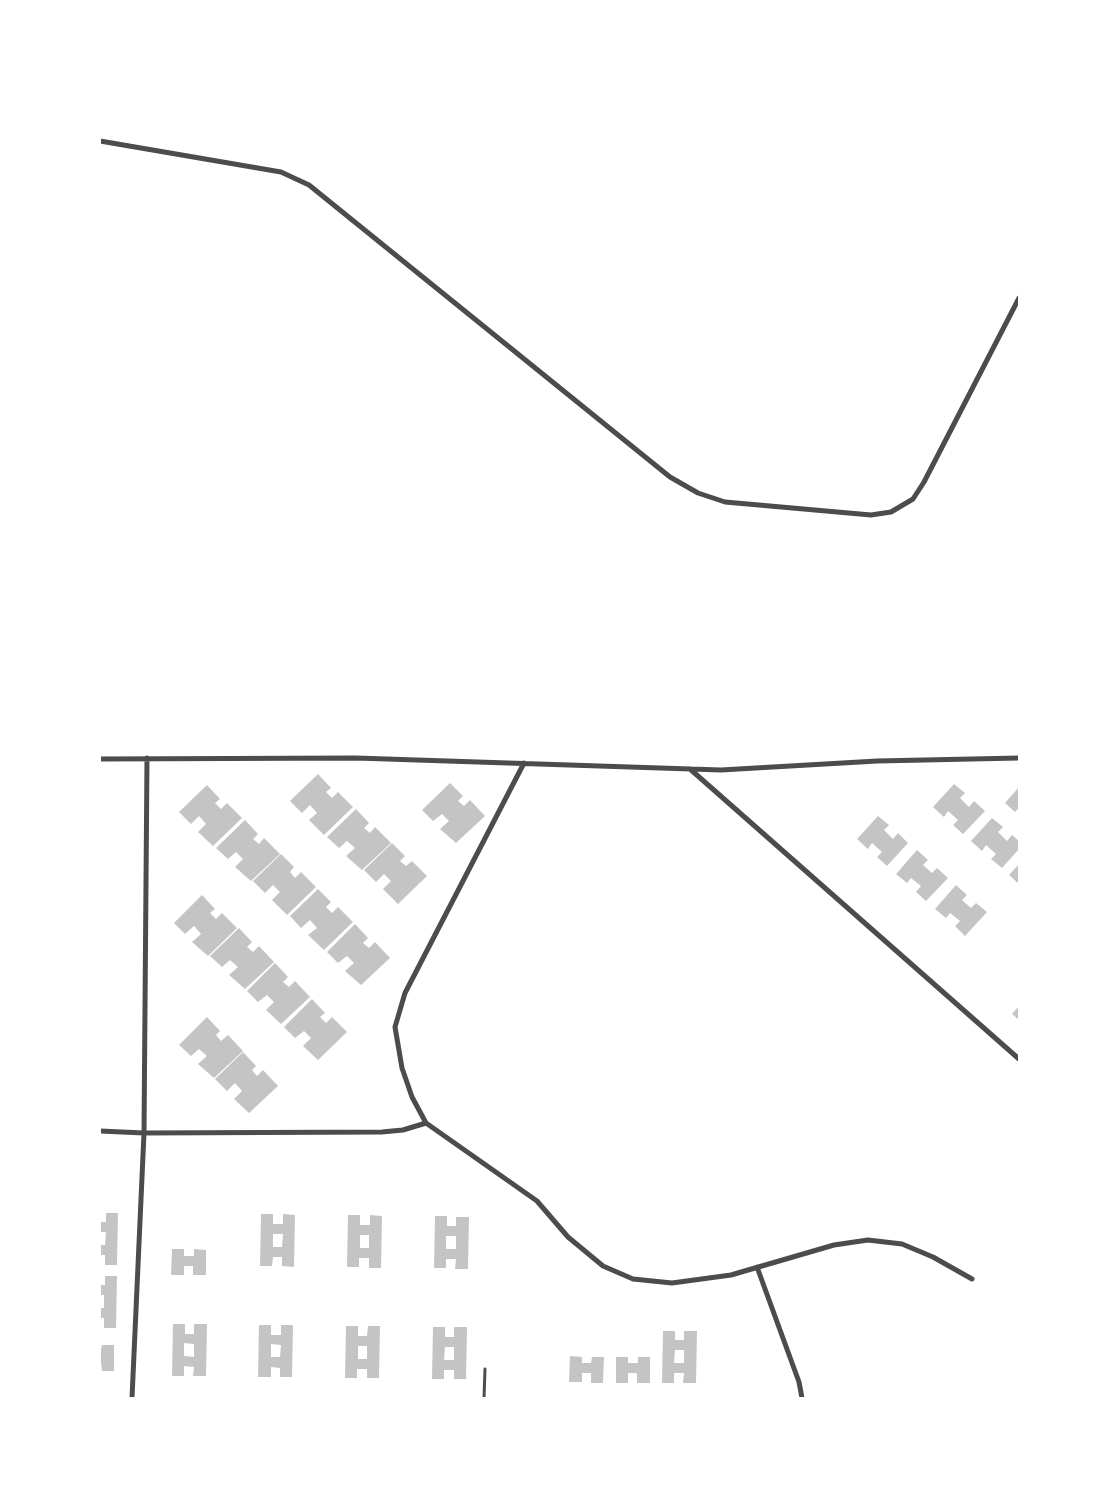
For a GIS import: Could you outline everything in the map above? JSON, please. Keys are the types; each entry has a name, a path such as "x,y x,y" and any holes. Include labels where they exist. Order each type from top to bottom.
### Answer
{"street":[{"path":"100,141 281,172 309,185 670,477 698,493 725,502 870,514 891,512 913,499 924,482 1019,298"},
{"path":"132,1398 144,1133 147,758"},
{"path":"100,759 356,758 721,770 877,761 1019,758"},
{"path":"524,763 405,993 395,1027 402,1068 412,1097 426,1122 537,1201 568,1237 603,1266 633,1279 672,1283 732,1275 834,1245 868,1240 902,1244 933,1257 972,1279"},
{"path":"690,769 1019,1060"},
{"path":"100,1131 144,1133 382,1132 402,1130 426,1122"},
{"path":"758,1268 799,1382 802,1398"}],"lane":[{"path":"484,1398 485,1369"}],"building":[{"path":"318,774 331,788 326,792 332,798 338,792 353,807 324,835 309,820 317,813 310,805 302,813 290,801"},
{"path":"450,783 463,796 458,801 464,806 470,800 485,816 456,843 440,829 449,821 442,814 433,821 422,810"},
{"path":"954,784 965,793 960,798 969,807 974,801 985,811 963,834 953,825 958,820 948,811 944,817 933,807"},
{"path":"207,785 220,799 215,803 221,809 227,803 242,818 213,846 198,832 206,824 199,816 191,824 179,812"},
{"path":"1019,787 1019,808 1015,812 1005,803"},
{"path":"356,809 369,823 364,828 370,833 375,827 391,843 362,870 346,856 355,848 347,841 339,848 327,837"},
{"path":"878,816 889,825 884,830 893,839 898,833 908,843 887,866 877,857 882,852 872,843 868,849 857,839"},
{"path":"992,818 1003,827 998,832 1007,841 1012,835 1019,841 1019,849 1002,868 991,859 996,854 986,845 982,851 971,841"},
{"path":"245,820 258,834 253,839 259,844 264,838 280,854 251,881 235,867 243,859 236,852 228,859 216,848"},
{"path":"392,843 405,856 400,861 406,866 412,861 427,876 398,904 383,889 391,881 384,874 376,882 364,870"},
{"path":"917,850 928,860 923,865 932,873 937,868 948,878 926,901 916,892 921,886 911,878 907,883 896,874"},
{"path":"281,854 294,867 290,872 295,878 301,872 316,887 287,915 272,900 280,892 273,885 265,893 253,881"},
{"path":"1019,864 1019,884 1009,875"},
{"path":"956,885 967,895 962,900 971,908 976,903 987,912 965,936 955,926 960,921 950,913 946,918 935,909"},
{"path":"318,889 331,902 326,907 332,913 338,907 353,922 324,950 308,935 317,928 310,920 301,928 290,916"},
{"path":"202,895 215,909 210,913 216,919 222,913 237,928 208,956 192,942 201,934 194,926 185,934 174,923"},
{"path":"355,924 368,938 363,943 369,948 375,942 390,958 361,985 345,971 354,963 347,956 338,963 327,952"},
{"path":"239,928 252,942 247,947 253,952 259,946 274,962 245,989 229,975 238,967 230,960 222,967 210,956"},
{"path":"275,963 288,977 283,982 289,987 295,981 310,997 281,1024 266,1010 274,1002 267,995 258,1002 247,991"},
{"path":"312,999 325,1013 320,1017 326,1023 332,1017 347,1032 318,1060 303,1046 311,1038 304,1031 295,1038 284,1027"},
{"path":"1019,1006 1019,1020 1012,1014"},
{"path":"207,1017 220,1031 216,1035 221,1041 228,1035 243,1051 214,1078 198,1064 207,1056 199,1049 191,1056 179,1045"},
{"path":"243,1052 256,1066 252,1070 257,1076 263,1070 278,1086 249,1113 234,1099 242,1091 235,1083 227,1091 215,1079"},
{"path":"106,1213 118,1213 117,1265 105,1265 105,1255 100,1255 100,1245 105,1245 106,1232 100,1232 100,1222 106,1222"},
{"path":"261,1214 273,1214 273,1224 283,1224 283,1214 295,1215 294,1267 282,1266 282,1257 273,1257 272,1266 260,1266","holes":["273,1234 283,1234 282,1247 273,1247"]},
{"path":"348,1215 360,1215 360,1225 370,1225 370,1215 382,1216 381,1268 369,1268 369,1258 359,1258 359,1267 347,1267","holes":["360,1235 369,1235 369,1248 360,1248"]},
{"path":"435,1216 447,1216 447,1226 456,1226 456,1217 469,1217 468,1269 455,1269 456,1259 446,1259 446,1268 434,1268","holes":["446,1236 456,1236 456,1249 446,1249"]},
{"path":"172,1249 184,1249 184,1256 194,1256 194,1249 206,1250 206,1275 193,1275 193,1266 184,1266 184,1275 171,1275"},
{"path":"105,1276 117,1276 116,1328 104,1328 104,1318 100,1318 100,1308 104,1308 104,1295 100,1295 100,1285 105,1285"},
{"path":"173,1324 185,1324 185,1334 194,1334 194,1324 207,1324 206,1376 193,1376 194,1367 184,1366 184,1376 172,1376","holes":["184,1343 194,1344 194,1357 184,1356"]},
{"path":"259,1325 271,1325 271,1335 281,1335 281,1325 293,1325 292,1377 280,1377 280,1368 271,1367 271,1377 258,1377","holes":["271,1344 281,1345 280,1357 271,1357"]},
{"path":"346,1326 358,1326 358,1336 367,1336 368,1326 380,1326 379,1378 367,1378 367,1369 357,1369 357,1378 345,1378","holes":["358,1346 367,1346 367,1359 358,1359"]},
{"path":"433,1327 445,1327 445,1337 454,1337 454,1327 467,1327 466,1379 454,1379 454,1370 444,1370 444,1379 432,1379","holes":["445,1347 454,1347 454,1360 444,1360"]},
{"path":"663,1331 675,1331 675,1340 684,1340 684,1331 697,1331 696,1383 683,1383 684,1373 674,1373 674,1383 662,1383","holes":["675,1350 684,1350 684,1363 674,1363"]},
{"path":"102,1345 114,1345 114,1371 102,1371 100,1354"},
{"path":"570,1356 582,1357 582,1363 591,1363 592,1357 604,1357 603,1383 591,1383 591,1373 582,1373 582,1382 569,1382"},
{"path":"616,1357 628,1357 628,1363 638,1363 638,1357 650,1357 650,1383 637,1383 637,1373 628,1373 628,1383 616,1383"}]}
